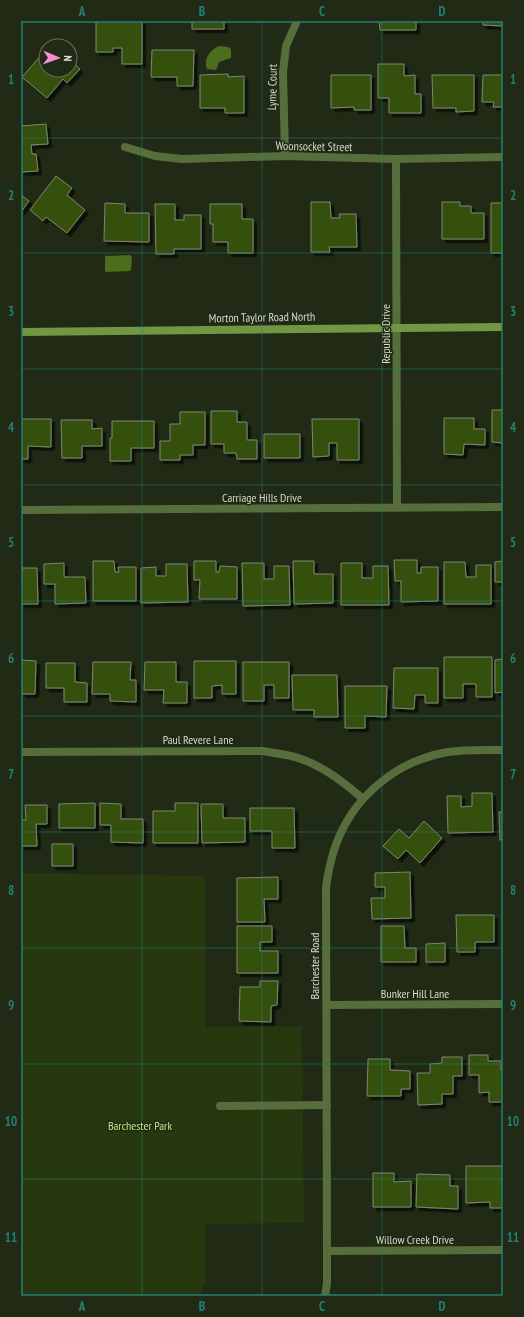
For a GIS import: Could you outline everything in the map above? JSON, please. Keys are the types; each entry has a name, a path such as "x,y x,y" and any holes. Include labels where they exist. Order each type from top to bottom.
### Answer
{"street":[{"name":"Lyme Court","path":"284,156 283,72 286,46 296,21"},
{"name":"Woonsocket Street","path":"125,147 155,156 182,159 284,156 396,159 503,157"},
{"name":"Republic Drive","path":"396,159 397,508"},
{"name":"Morton Taylor Road North","path":"21,332 503,327"},
{"name":"Carriage Hills Drive","path":"21,510 503,507"},
{"name":"Barchester Road","path":"325,1296 327,1251 326,888 335,848 352,810 362,798 380,782 402,768 422,759 448,752 503,750"},
{"name":"Paul Revere Lane","path":"21,752 264,751 292,756 318,766 343,781 362,798"},
{"name":"Bunker Hill Lane","path":"326,1005 503,1004"},
{"path":"220,1106 326,1105"},
{"name":"Willow Creek Drive","path":"327,1251 503,1250"}],"green space":[{"name":"Barchester Park","path":"21,873 205,876 206,1027 302,1026 304,1223 206,1224 205,1283 199,1296 21,1296"}],"shaded area":[{"path":"219,46 228,47 231,49 231,58 219,62 215,70 207,69 206,62 208,55"},
{"path":"130,255 132,257 130,271 105,272 105,256"}],"building":[{"path":"96,21 142,21 142,64 122,64 122,48 113,48 113,52 96,52"},
{"path":"192,21 224,21 224,29 192,29"},
{"path":"379,21 416,21 416,30 380,30"},
{"path":"483,21 503,21 503,26 483,25"},
{"path":"152,50 194,50 193,86 177,86 177,77 151,77"},
{"path":"38,59 38,78 72,78 67,83 63,79 47,98 22,77"},
{"path":"378,64 404,64 404,76 415,75 415,94 421,94 421,113 389,113 389,98 378,98"},
{"path":"228,74 228,77 244,76 244,113 225,113 225,108 200,108 200,75"},
{"path":"331,75 371,75 371,110 354,110 354,107 331,108"},
{"path":"432,75 474,75 474,111 456,112 456,108 433,108"},
{"path":"483,75 503,75 503,107 493,107 494,102 482,102"},
{"path":"46,124 48,144 31,145 32,154 36,154 38,171 21,172 21,126"},
{"path":"56,176 72,188 67,195 85,210 67,233 46,217 43,221 30,210"},
{"path":"21,195 29,201 21,212"},
{"path":"311,202 330,202 331,218 340,218 339,214 356,214 357,247 329,247 330,252 311,252"},
{"path":"442,202 460,202 460,206 471,206 471,213 484,213 484,239 442,239"},
{"path":"105,203 125,204 125,213 149,213 149,242 104,241"},
{"path":"491,203 503,203 503,253 491,253"},
{"path":"155,204 175,204 175,220 184,220 184,215 201,215 201,249 174,249 174,254 156,254"},
{"path":"210,204 242,204 242,219 253,219 253,253 228,253 228,242 213,242 213,224 210,224"},
{"path":"492,410 503,410 503,443 492,442"},
{"path":"211,411 237,411 237,422 247,422 247,440 257,440 257,459 237,459 236,453 224,453 224,444 211,444"},
{"path":"180,412 205,412 205,445 193,445 193,455 180,455 180,460 160,460 160,441 170,441 170,424 180,424"},
{"path":"444,418 474,418 474,429 485,429 485,445 464,444 463,455 444,454"},
{"path":"21,419 51,419 51,447 28,446 28,459 21,459"},
{"path":"312,419 359,419 359,460 337,460 337,443 329,443 329,456 313,457"},
{"path":"61,420 92,420 92,429 102,428 102,446 82,446 82,458 62,458"},
{"path":"112,421 154,421 154,448 131,448 131,461 110,461"},
{"path":"264,434 300,434 300,458 264,458"},
{"path":"394,560 417,560 417,573 421,573 421,567 438,567 438,601 401,602 401,581 395,581"},
{"path":"93,561 114,561 115,572 119,572 118,567 136,567 136,601 93,601"},
{"path":"194,561 216,561 216,572 219,572 220,566 237,567 237,599 199,599 200,580 194,580"},
{"path":"293,561 314,561 314,574 333,574 333,603 294,604"},
{"path":"503,561 503,582 495,582 495,562"},
{"path":"444,562 465,562 466,577 476,577 476,565 491,565 491,604 444,604"},
{"path":"64,563 64,577 85,577 86,603 55,604 55,584 44,584 44,564"},
{"path":"242,563 264,563 264,579 274,579 274,566 289,566 290,605 243,606"},
{"path":"341,563 362,563 362,578 373,578 373,566 388,566 389,605 341,605"},
{"path":"166,564 187,564 188,602 141,603 141,568 156,567 156,576 166,576"},
{"path":"22,568 37,568 38,604 21,604"},
{"path":"444,657 492,657 492,697 476,697 476,684 463,684 463,698 444,698"},
{"path":"503,659 503,692 495,693 495,660"},
{"path":"21,660 36,661 35,694 22,694"},
{"path":"194,661 236,661 236,694 222,694 222,685 212,686 212,698 194,698"},
{"path":"93,662 131,662 130,680 136,680 136,702 110,701 110,694 92,694"},
{"path":"145,662 176,662 176,682 187,682 187,703 163,703 164,690 144,690"},
{"path":"243,662 289,662 289,698 274,698 274,685 264,685 264,701 243,701"},
{"path":"46,663 75,663 75,682 87,683 87,702 64,702 64,688 46,688"},
{"path":"394,668 438,668 438,703 425,703 425,695 415,695 414,709 393,708"},
{"path":"292,675 337,675 338,717 314,717 314,710 293,710"},
{"path":"345,686 387,686 386,717 365,716 365,728 345,728"},
{"path":"472,793 492,793 493,832 448,833 447,796 461,796 461,807 472,806"},
{"path":"95,803 95,828 59,828 59,804"},
{"path":"100,803 121,804 121,819 143,819 143,843 111,842 111,825 100,825"},
{"path":"175,803 198,803 198,843 153,843 153,811 175,811"},
{"path":"201,804 223,804 223,818 245,818 245,842 202,843"},
{"path":"25,805 47,805 47,824 36,824 37,846 21,846 21,820 26,820"},
{"path":"250,808 294,808 295,848 272,848 272,831 250,831"},
{"path":"499,812 503,812 503,840 500,840"},
{"path":"424,821 442,838 420,863 406,850 398,859 383,846 399,829 409,838"},
{"path":"52,844 73,844 73,866 52,866"},
{"path":"410,872 411,918 372,919 371,898 385,898 385,887 375,887 375,873"},
{"path":"278,877 278,899 264,899 265,922 237,922 237,878"},
{"path":"456,915 494,915 494,942 475,942 475,952 457,952"},
{"path":"237,926 272,926 272,942 260,942 260,951 278,951 278,973 237,973"},
{"path":"381,926 404,926 405,948 416,948 416,962 381,962"},
{"path":"445,943 445,962 426,962 426,944"},
{"path":"260,981 278,981 277,1005 271,1006 271,1022 239,1021 240,987 260,987"},
{"path":"469,1055 488,1055 488,1061 501,1061 501,1070 503,1070 503,1102 489,1102 489,1092 479,1093 479,1075 469,1075"},
{"path":"442,1057 462,1057 462,1076 453,1076 453,1094 442,1094 442,1104 418,1105 417,1073 430,1073 430,1064 442,1063"},
{"path":"368,1059 390,1059 390,1070 410,1071 410,1089 401,1089 401,1096 367,1096"},
{"path":"466,1166 503,1166 503,1208 490,1208 490,1202 466,1203"},
{"path":"373,1173 394,1173 394,1182 411,1181 411,1207 373,1207"},
{"path":"417,1174 450,1175 450,1186 458,1186 458,1209 416,1207"}]}
